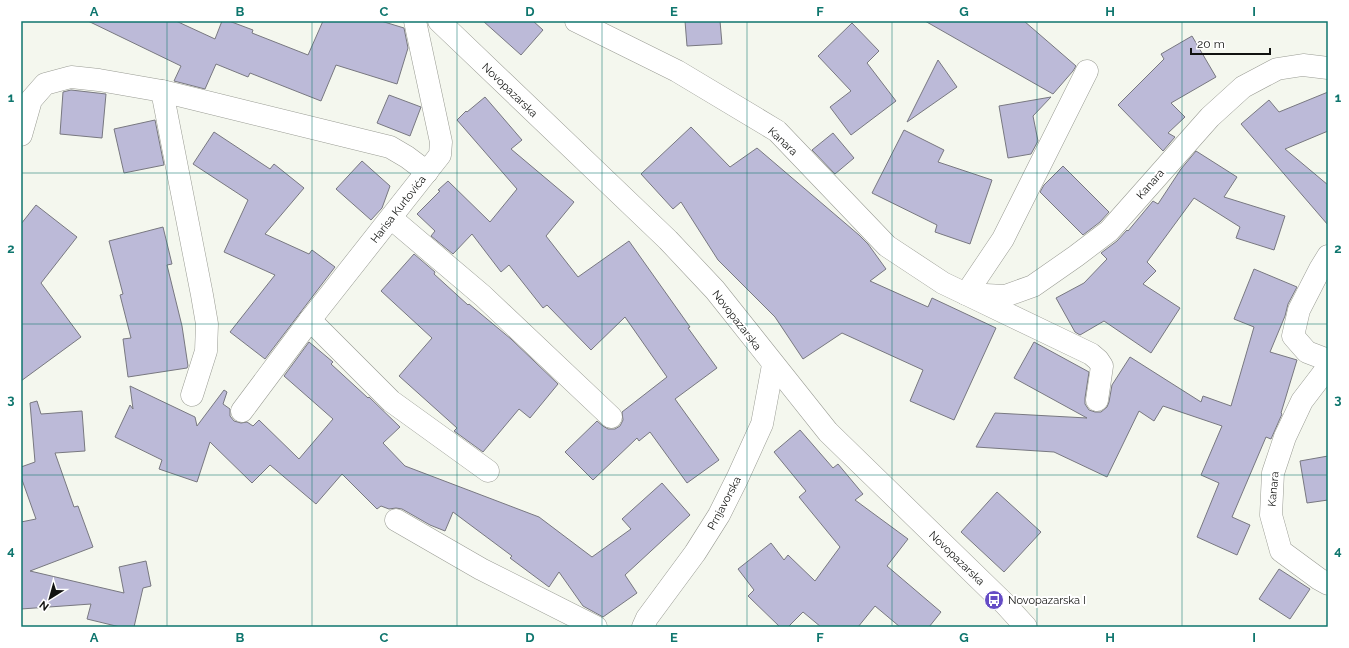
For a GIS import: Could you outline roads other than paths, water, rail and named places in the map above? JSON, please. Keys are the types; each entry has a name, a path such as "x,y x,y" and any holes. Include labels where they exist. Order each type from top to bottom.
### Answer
{"street":[{"path":"415,21 441,142 440,155 427,172"},
{"name":"Novopazarska","path":"439,21 668,240 715,290 773,365 828,432 1005,604 1026,627"},
{"name":"Kanara","path":"576,21 677,71 776,132 887,246 943,283 966,294 1005,296 1033,286 1109,231 1210,117 1244,87 1277,69 1303,65 1328,68"},
{"path":"1087,71 1003,239 966,294 1091,354 1102,366 1097,400"},
{"name":"Harisa Kurtovića","path":"21,135 31,100 45,84 71,77 99,80 162,91 390,147 407,157 427,172 310,320 242,411"},
{"path":"162,91 207,324 206,351 192,395"},
{"path":"391,218 483,296 611,417"},
{"path":"1328,256 1299,310 1293,336 1307,352 1328,360"},
{"path":"310,320 391,401 488,471"},
{"name":"Prnjavorska","path":"643,627 647,618 695,553 719,515 737,479 762,424 773,365"},
{"name":"Kanara","path":"1328,367 1302,401 1285,437 1273,473 1271,515 1282,551 1328,584"},
{"path":"396,520 481,569 596,627"}],"place":[{"name":"Novopazarska I","path":"994,600"}]}
